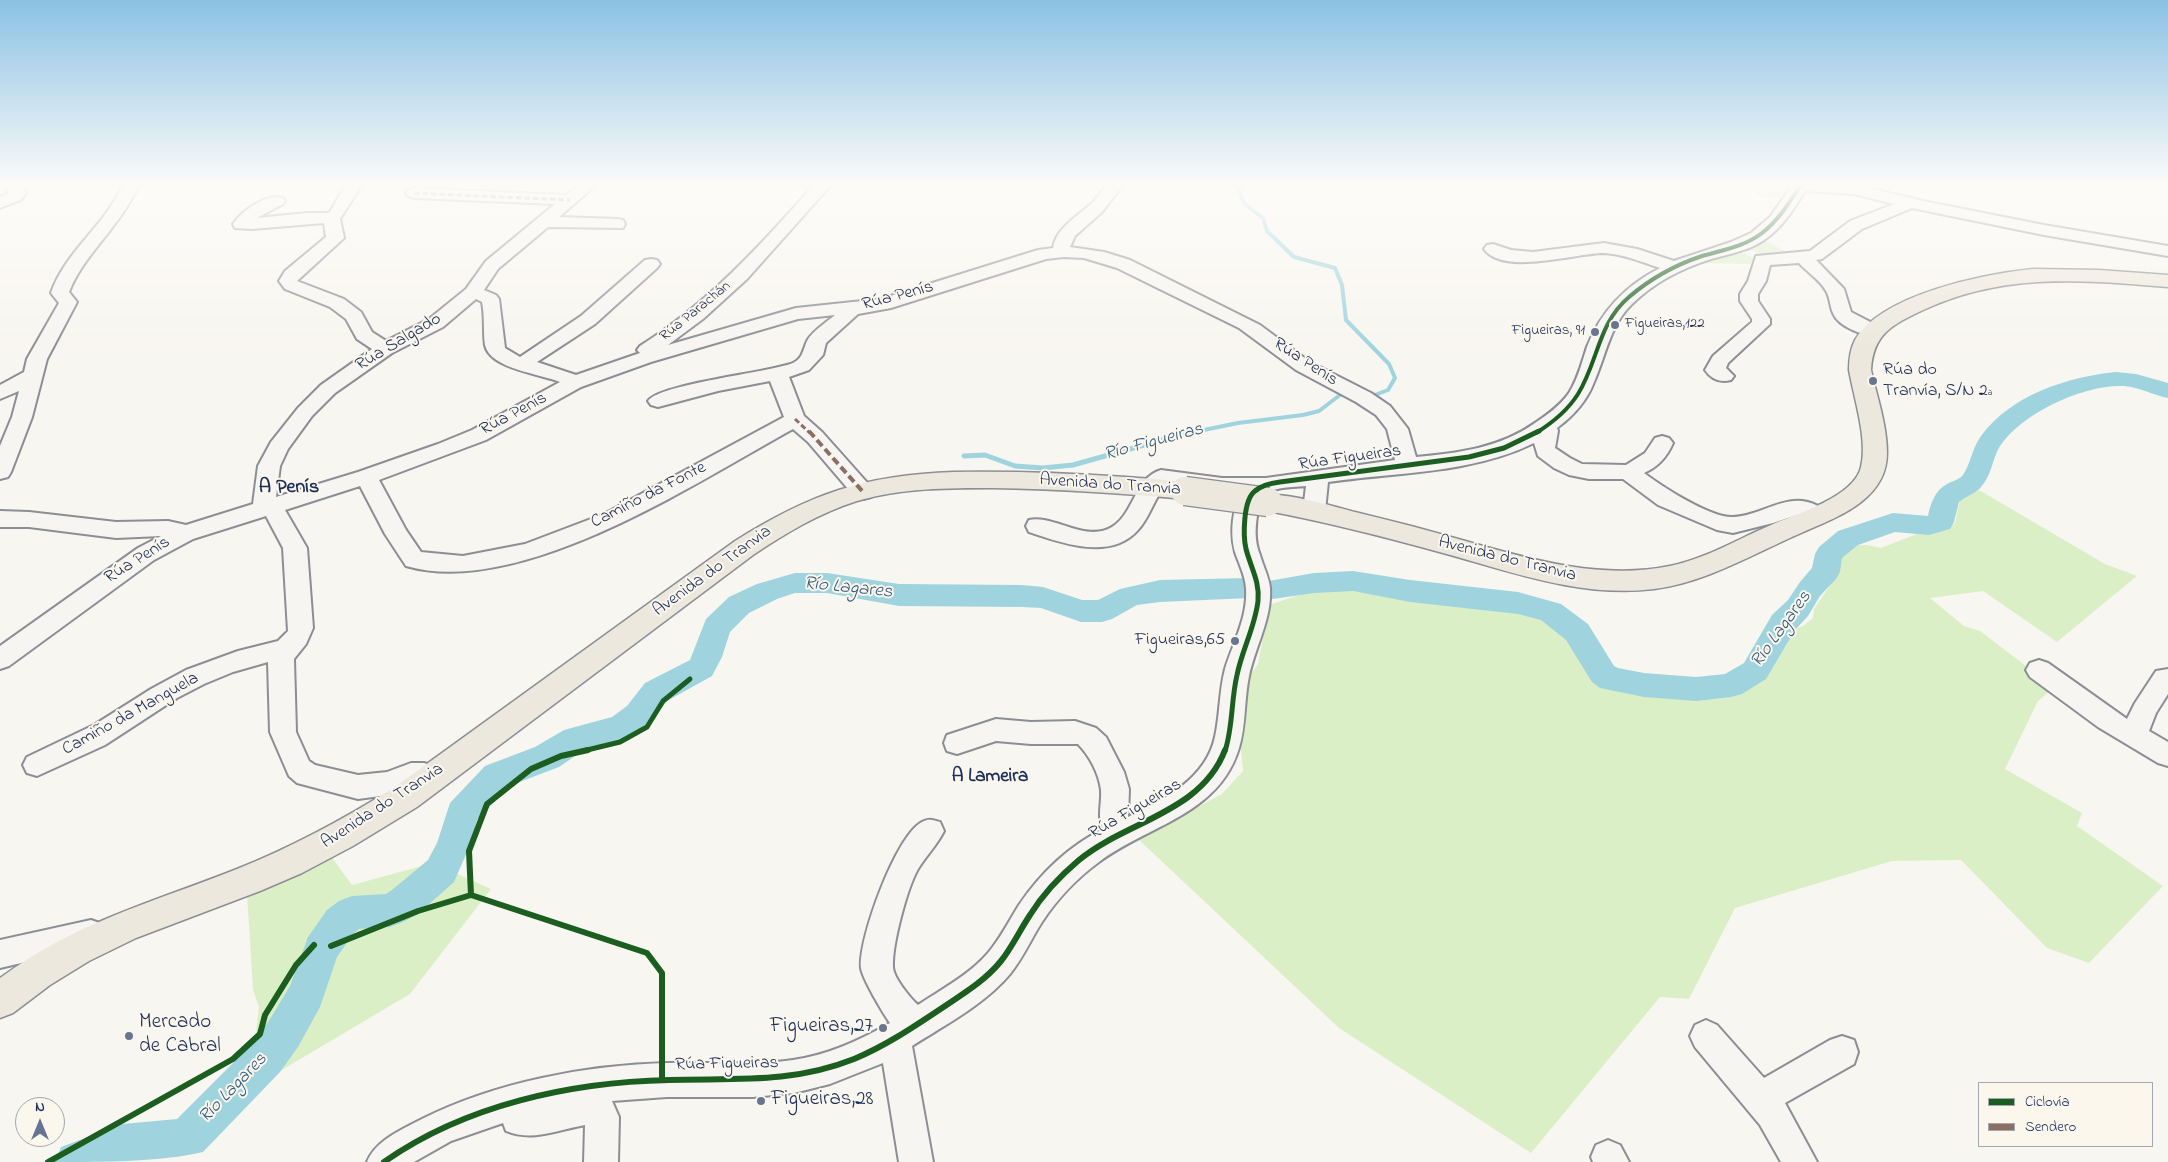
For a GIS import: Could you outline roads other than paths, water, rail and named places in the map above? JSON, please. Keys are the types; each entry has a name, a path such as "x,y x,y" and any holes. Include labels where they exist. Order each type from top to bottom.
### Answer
{"main road":[{"name":"Avenida do Tranvia","path":"0,1000 52,962 118,929 225,890 326,845 374,817 433,777 751,544 779,526 832,500 905,482 940,480 1057,481 1268,494 1314,511 1379,526 1556,575 1598,581 1624,582 1656,579 1682,573 1704,565 1818,515 1858,493 1867,482 1874,468 1876,453 1860,370 1860,357 1862,346 1873,332 1886,322 1932,297 1983,281 2041,274 2168,281"}],"street":[{"path":"0,472 22,417 32,382 31,376 37,359 68,302 60,293 63,283 80,255 92,240"},
{"path":"332,240 291,275 288,281 291,285 315,292 337,303 354,316 364,335 385,349"},
{"name":"Rúa Salgado","path":"268,508 269,466 278,448 306,412 328,388 385,349 436,323 472,293 492,265 521,240"},
{"name":"Rúa Parachán","path":"625,365 664,340 752,266 775,240"},
{"path":"1061,251 1061,244 1064,240"},
{"name":"Rúa Figueiras","path":"384,1162 422,1136 445,1126 515,1103 590,1087 662,1080 758,1080 787,1078 836,1066 876,1049 974,987 997,966 1035,906 1060,878 1089,853 1120,834 1185,800 1209,782 1224,757 1231,721 1236,675 1258,604 1258,585 1246,551 1244,521 1250,497 1256,490 1268,494 1318,476 1454,461 1499,450 1514,444 1543,428 1574,402 1584,383 1606,324 1614,311 1644,285 1675,267 1750,240"},
{"path":"1736,246 1762,260 1803,258 1816,255 1836,240"},
{"path":"2104,240 2168,251"},
{"path":"1493,249 1514,256 1536,257 1571,250 1605,248 1622,250 1675,267"},
{"name":"Rúa Penís","path":"0,659 146,554 185,533 366,477 445,450 479,435 574,383 625,365 768,321 829,310 852,309 884,304 1044,254 1061,251 1101,256 1135,269 1260,333 1299,364 1328,381 1366,399 1391,419 1399,433 1408,465"},
{"path":"1803,258 1835,288 1842,314 1849,320 1873,332"},
{"path":"1724,376 1715,370 1720,360 1761,324 1761,319 1749,301 1749,294 1756,281 1762,260"},
{"path":"522,364 588,320 650,264"},
{"path":"472,293 483,295 490,299 494,311 495,348 499,354 522,364 567,377 574,383"},
{"path":"658,402 688,391 778,374 802,366 813,355 818,341 852,309"},
{"path":"778,374 788,405 795,419 815,437 863,492"},
{"path":"0,393 31,376"},
{"name":"Camiño da Fonte","path":"366,477 396,534 414,560 463,564 497,559 530,551 612,518 679,480 795,419"},
{"path":"1543,428 1548,431 1544,445 1546,451 1562,463 1577,470 1589,472 1628,472 1640,468 1658,452 1662,442"},
{"path":"1628,472 1666,500 1717,522 1733,525 1765,518 1795,507 1802,507 1818,515"},
{"path":"1314,511 1318,476"},
{"path":"1037,526 1069,537 1095,539 1117,535 1129,526 1150,487 1161,477 1222,485 1268,494"},
{"path":"268,508 295,548 301,628 299,636 283,650 281,659 284,732 298,768 307,775 358,787 388,783 411,774 424,774 433,777"},
{"path":"0,519 48,520 92,528 116,530 163,528 185,533"},
{"name":"Camiño da Manguela","path":"37,765 95,737 169,690 214,669 253,655 283,650"},
{"path":"2039,670 2107,720 2168,755"},
{"path":"2134,736 2144,710 2165,678"},
{"path":"957,743 996,730 1031,733 1075,732 1087,736 1096,745 1110,772 1115,788 1114,823 1120,834"},
{"path":"916,1162 897,1049 902,1033 900,1010 877,969 879,951 891,900 906,863 930,830"},
{"path":"0,954 118,929"},
{"path":"1706,1036 1772,1113 1800,1162"},
{"path":"1760,1099 1842,1052"},
{"path":"515,1103 518,1119 532,1121 583,1108 597,1107 602,1117 601,1162"}],"waterway":[{"name":"Río Figueiras","path":"1277,240 1294,257 1335,268 1342,285 1346,320 1389,364 1395,378 1388,390 1375,395"},
{"name":"Río Lagares","path":"1273,589 1314,583 1353,581 1410,591 1518,603 1551,612 1577,632 1603,674 1611,679 1644,685 1696,689 1731,685 1755,671 1763,655 1772,645 1783,623 1798,608 1810,589 1826,572 1829,554 1848,538 1893,522 1929,526 1940,522 1947,499 1973,480 1990,442 2001,429 2029,407 2046,398 2082,385 2116,379 2143,383 2168,391"},
{"name":"Río Figueiras","path":"1189,433 1238,423 1303,415 1319,411 1340,395"},
{"name":"Río Figueiras","path":"964,456 985,455 1015,466 1043,468 1073,465 1194,431"},
{"name":"Río Lagares","path":"76,1162 123,1145 170,1141 188,1137 266,1058 284,1033 306,994 321,949 340,922 352,913 390,910 405,902 441,871 454,843 462,813 497,776 547,757 575,739 621,728 638,715 656,692 701,668 707,657 717,627 739,605 767,591 795,583 827,583 899,595 1022,596 1043,598 1081,611 1102,611 1130,596 1160,591 1249,588"}],"place":[{"name":"Figueiras,122","path":"1615,325"},
{"name":"Figueiras, 91","path":"1595,332"},
{"name":"Rúa do Tranvía, S/N 2ª","path":"1873,381"},
{"name":"Figueiras,65","path":"1235,641"},
{"name":"Figueiras,27","path":"883,1028"},
{"name":"Mercado de Cabral","path":"129,1036"},
{"name":"Figueiras,28","path":"761,1101"}],"district":[{"name":"A Penís","path":"289,489"},
{"name":"A Lameira","path":"990,778"}]}
